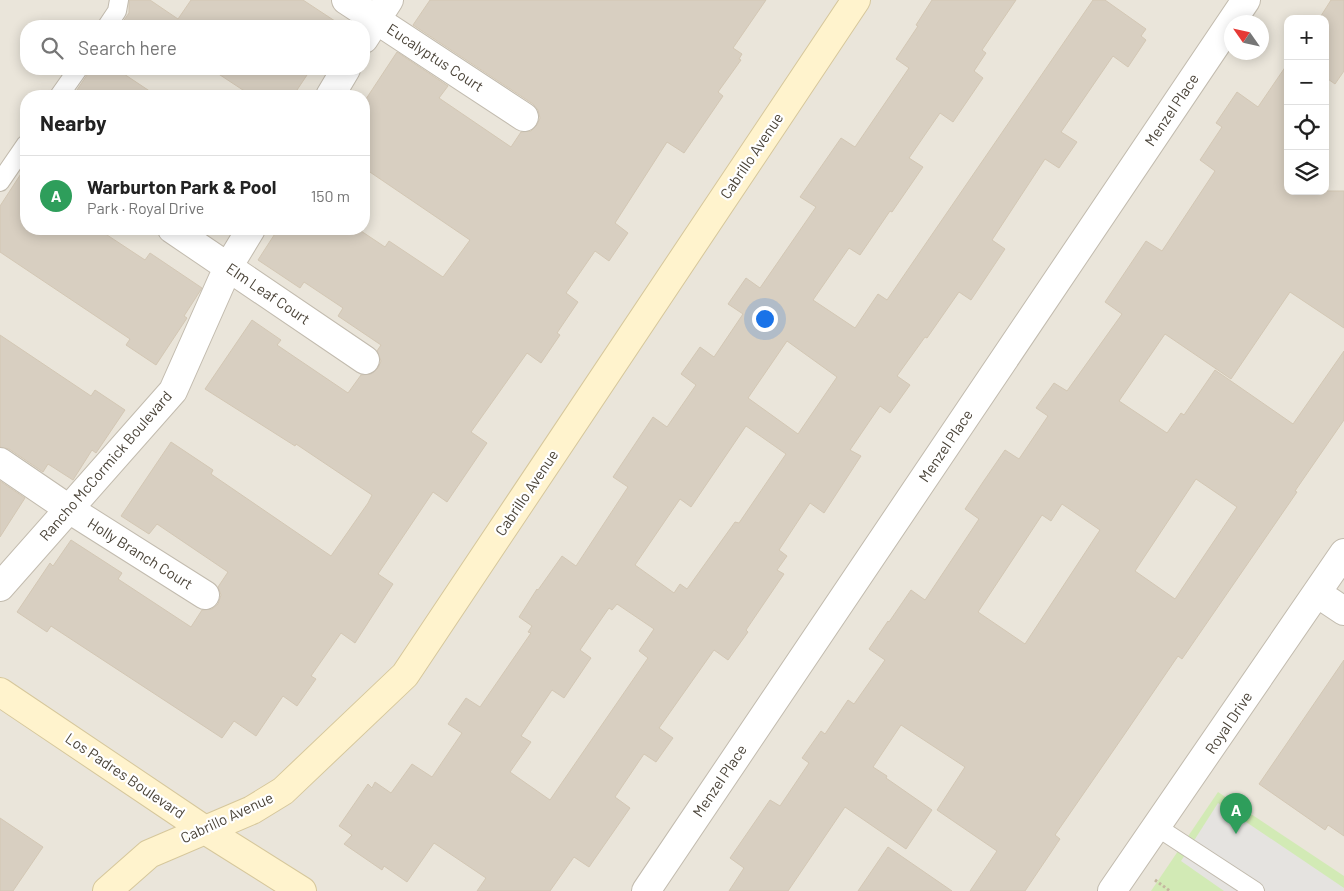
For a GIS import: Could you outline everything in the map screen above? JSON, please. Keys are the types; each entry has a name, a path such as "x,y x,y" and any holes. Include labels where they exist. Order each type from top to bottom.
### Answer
{"street":[{"name":"Eucalyptus Court","path":"346,0 524,117"},
{"name":"Cabrillo Avenue","path":"107,891 149,854 252,810 283,791 405,675 856,0"},
{"name":"Menzel Place","path":"646,891 1246,0"},
{"path":"334,90 342,75"},
{"name":"Elm Leaf Court","path":"181,235 365,360"},
{"name":"Rancho McCormick Boulevard","path":"0,587 173,391 228,267 247,235"},
{"name":"Holly Branch Court","path":"0,462 69,509 205,595"},
{"name":"Royal Drive","path":"1112,891 1158,827 1344,554"},
{"path":"1317,593 1344,611"},
{"name":"Los Padres Boulevard","path":"0,692 205,830 302,891"}],"lane":[{"path":"111,20 117,11 119,0"},
{"path":"63,90 74,75"},
{"path":"0,182 20,153"},
{"path":"1158,827 1255,891"}],"path":[{"path":"1152,878 1170,891"}],"shaded area":[{"path":"0,0 1344,0 1344,891 0,891"},
{"path":"1218,803 1344,888 1344,891 1224,891 1181,861"}],"green space":[{"path":"1218,792 1344,876 1344,891 1151,891"}],"building":[{"path":"129,0 150,0 178,19 191,0 303,0 333,20 124,20 129,13"},
{"path":"430,0 766,0 733,48 742,54 739,59 741,60 718,92 723,96 684,153 667,142 615,223 628,233 609,261 595,251 566,293 578,302 557,333 560,335 541,363 527,353 471,432 487,443 447,502 433,492 378,574 393,584 355,643 341,633 311,676 316,679 297,706 283,696 256,736 234,721 222,738 51,626 47,632 17,612 50,563 53,566 71,540 122,573 118,579 191,627 202,610 212,609 218,604 221,595 218,587 228,572 157,524 149,534 121,516 171,442 213,470 211,474 331,556 368,503 372,495 296,444 295,446 205,389 252,320 281,340 277,345 348,393 361,375 371,374 378,368 381,361 377,351 381,345 338,316 343,308 304,282 300,288 258,260 274,235 367,235 385,247 389,241 443,277 470,240 370,172 370,93 397,52 448,86 439,98 511,147 521,132 531,131 537,125 540,118 538,110 533,104 413,25"},
{"path":"932,0 1016,0 982,50 986,53 974,71 983,78 953,122 940,113 909,158 923,167 860,255 849,248 813,300 855,328 878,294 887,300 1093,0 1105,0 1146,29 1141,36 1146,40 1128,67 1113,56 1061,132 1077,142 1059,168 1045,159 992,240 1005,249 971,300 959,292 927,338 925,337 897,376 910,385 890,413 880,406 850,450 861,456 824,513 810,503 779,550 787,556 777,570 784,574 728,660 714,650 659,728 673,738 656,762 644,754 615,797 630,808 589,867 574,857 550,891 477,891 486,878 434,843 407,882 384,866 382,870 344,844 352,835 339,826 368,784 372,788 375,782 391,793 412,764 432,777 462,733 448,724 466,698 480,707 531,633 528,632 532,626 519,617 537,589 562,556 576,566 628,487 613,477 653,417 667,427 696,385 681,374 700,347 714,357 743,314 728,304 746,278 760,288 816,207 800,197 841,138 855,147 909,68 896,59 918,26 916,25","holes":["787,341 837,377 798,434 748,398","746,426 786,454 739,523 735,522 687,589 680,584 674,593 635,565 680,499 691,507","617,604 654,629 639,651 648,658 550,800 510,772 531,742 521,736 552,690 564,698 591,658 580,650 609,608 612,610"]},
{"path":"1331,0 1344,0 1344,71 1335,84 1329,80 1329,15 1322,15"},
{"path":"1284,69 1284,195 1329,195 1329,191 1344,191 1344,328 1290,292 1231,379 1165,334 1119,401 1167,433 1181,413 1184,415 1215,370 1293,424 1344,351 1344,420 1182,659 1178,656 1055,835 1060,839 1025,891 970,891 997,851 937,810 965,767 901,725 873,767 932,810 906,849 845,807 788,891 729,891 744,868 730,858 770,800 780,806 809,763 802,758 821,731 825,734 848,700 854,704 885,660 869,649 911,590 925,600 979,519 965,509 983,482 1005,450 1019,459 1048,416 1036,408 1054,383 1067,391 1122,314 1105,302 1146,241 1162,251 1215,171 1200,160 1222,127 1216,123 1237,92 1258,107","holes":["1196,479 1237,507 1175,599 1135,571","1062,504 1100,530 1025,644 978,612 1042,515 1051,521"]},
{"path":"87,75 126,75 148,90 77,90"},
{"path":"220,75 307,75 297,90 243,90"},
{"path":"20,175 20,235 107,235 145,260 150,253 202,288 184,316 187,318 156,365 126,345 130,339 0,252 0,206"},
{"path":"0,335 91,396 95,390 125,410 96,453 92,450 73,480 48,464 43,472 9,449 0,447"},
{"path":"0,481 25,498 0,537"},
{"path":"1344,660 1344,836 1328,825 1325,830 1259,784"},
{"path":"0,818 43,847 13,891 0,891"},
{"path":"888,847 952,891 858,891"}],"place":[{"name":"Warburton Park & Pool","path":"1236,834"}]}
